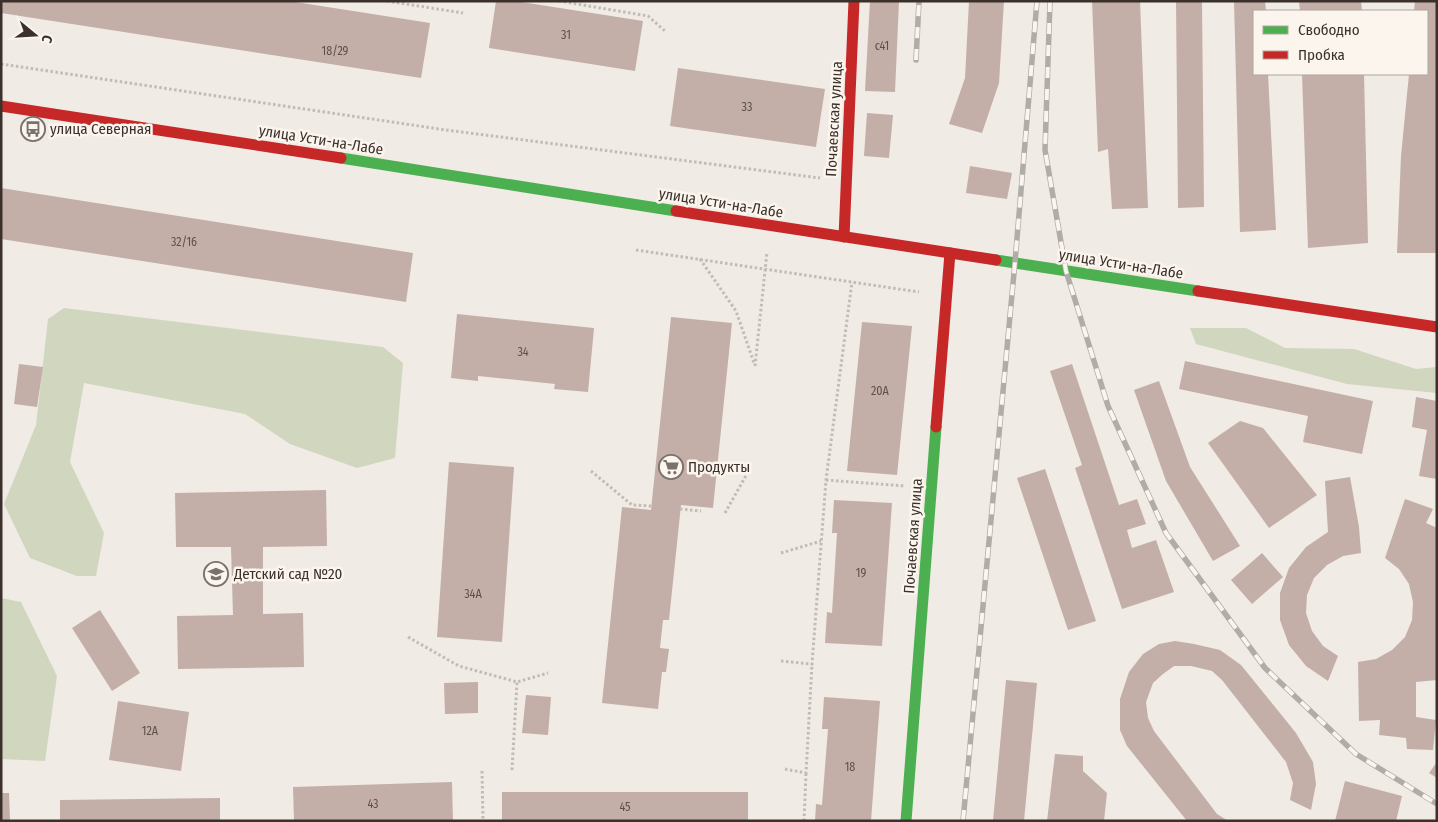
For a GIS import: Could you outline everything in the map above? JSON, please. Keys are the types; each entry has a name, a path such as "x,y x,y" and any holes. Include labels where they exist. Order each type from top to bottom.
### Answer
{"street":[{"name":"Почаевская улица","path":"844,237 854,1"},
{"name":"улица Усти-на-Лабе","path":"1,106 769,226 1437,327"},
{"name":"Почаевская улица","path":"906,821 950,253"}],"path":[{"path":"387,1 464,13"},
{"path":"559,1 648,16 665,31"},
{"path":"1,64 446,130 846,181"},
{"path":"700,259 736,310 755,366 769,226"},
{"path":"636,250 946,296"},
{"path":"804,821 812,664 826,480 852,282"},
{"path":"591,471 632,505 651,506"},
{"path":"725,513 748,472"},
{"path":"826,480 932,488"},
{"path":"680,509 701,511"},
{"path":"781,553 821,541"},
{"path":"408,637 458,666 517,682 548,673"},
{"path":"781,661 812,664"},
{"path":"512,770 517,682"},
{"path":"785,769 806,773"},
{"path":"482,771 483,821"}],"green space":[{"path":"64,308 383,347 403,363 395,458 357,468 290,444 245,414 84,383 70,462 104,533 96,576 77,576 30,558 4,504 36,425 48,319"},
{"path":"1190,328 1246,328 1285,348 1354,349 1416,369 1437,367 1437,393 1347,384 1196,344"},
{"path":"1,598 21,602 57,676 45,761 1,759"}],"building":[{"path":"1,1 289,1 430,23 421,78 1,13"},
{"path":"496,1 515,1 643,21 635,71 489,48"},
{"path":"870,1 899,1 895,92 865,91"},
{"path":"969,1 1004,1 999,83 982,133 949,124 965,78"},
{"path":"1092,1 1140,1 1148,208 1112,209 1108,149 1098,152"},
{"path":"1176,1 1202,1 1204,207 1178,208"},
{"path":"1234,1 1265,1 1266,10 1253,10 1253,75 1268,75 1276,230 1240,232"},
{"path":"1299,1 1361,1 1362,10 1300,10"},
{"path":"1415,1 1437,1 1437,253 1397,253 1401,156 1409,75 1428,75 1428,10 1414,10"},
{"path":"678,68 825,89 816,147 670,126"},
{"path":"1302,75 1364,75 1368,243 1308,248"},
{"path":"867,113 893,115 889,158 864,156"},
{"path":"970,166 1012,173 1007,199 966,193"},
{"path":"1,188 413,253 406,302 1,239"},
{"path":"457,314 594,328 588,392 554,389 555,384 478,376 478,381 451,378"},
{"path":"671,317 732,323 713,508 681,505 669,620 663,620 660,648 669,649 666,672 662,672 658,709 602,703 622,507 651,510"},
{"path":"862,322 912,326 897,475 847,471"},
{"path":"1185,361 1373,401 1362,454 1303,442 1308,416 1179,389"},
{"path":"19,364 43,367 37,407 14,404"},
{"path":"1072,364 1119,505 1137,499 1146,524 1127,530 1132,548 1156,540 1174,592 1122,609 1075,468 1082,465 1050,371"},
{"path":"1159,381 1190,467 1240,546 1213,561 1166,481 1134,390"},
{"path":"1416,397 1437,401 1437,479 1419,476 1427,430 1412,427"},
{"path":"1240,421 1263,428 1317,495 1269,528 1208,443"},
{"path":"449,462 514,467 502,642 437,637"},
{"path":"1045,469 1096,621 1068,630 1017,478"},
{"path":"1350,477 1359,527 1361,553 1343,556 1327,565 1314,578 1307,595 1306,613 1312,631 1323,646 1338,656 1328,681 1306,666 1289,645 1280,620 1280,593 1289,568 1306,547 1328,532 1325,481"},
{"path":"326,490 327,546 263,547 263,614 303,613 304,667 178,669 177,616 233,615 231,547 176,547 175,493"},
{"path":"1405,499 1433,509 1426,523 1437,528 1437,680 1416,682 1416,717 1436,720 1433,750 1407,749 1406,738 1379,735 1380,720 1359,721 1358,662 1376,659 1392,650 1405,637 1412,620 1413,602 1409,584 1399,569 1385,558"},
{"path":"834,500 892,503 882,646 825,643 827,612 832,613 837,533 832,533"},
{"path":"1262,553 1283,577 1252,604 1231,580"},
{"path":"100,610 140,673 112,691 72,628"},
{"path":"1175,641 1220,650 1241,665 1296,733 1313,762 1316,784 1311,810 1290,800 1293,783 1286,762 1222,680 1212,671 1191,666 1174,666 1153,683 1146,702 1148,718 1154,731 1217,814 1228,821 1187,821 1127,746 1120,730 1120,699 1129,672 1143,654 1159,644"},
{"path":"1006,680 1037,683 1024,821 993,821"},
{"path":"478,682 478,713 445,714 444,683"},
{"path":"526,695 551,697 548,735 522,733"},
{"path":"824,697 880,701 871,821 815,821 816,804 822,805 828,729 822,729"},
{"path":"118,701 189,712 181,771 109,760"},
{"path":"1055,754 1083,756 1083,771 1107,793 1104,821 1047,821"},
{"path":"1437,762 1437,778 1429,773"},
{"path":"1345,781 1402,796 1396,821 1335,821"},
{"path":"452,782 453,821 294,821 293,787"},
{"path":"502,792 748,792 748,821 502,821"},
{"path":"1,793 9,793 10,821 1,821"},
{"path":"220,798 220,821 60,821 60,800"}],"railway":[{"path":"916,60 919,1"},
{"path":"963,821 1015,262 1037,1"},
{"path":"1050,1 1045,150 1066,271 1108,406 1166,533 1265,668 1356,754 1437,804"}],"traffic: fast":[{"path":"341,158 676,211"},
{"path":"996,260 1198,291"},
{"path":"906,821 936,427"}],"traffic: jam":[{"path":"844,237 854,1"},
{"path":"1,106 341,158"},
{"path":"676,211 996,260"},
{"path":"936,427 950,253"},
{"path":"1198,291 1437,327"}],"place":[{"name":"улица Северная","path":"33,129"},
{"name":"Продукты","path":"671,467"},
{"name":"Детский сад №20","path":"216,574"}]}
